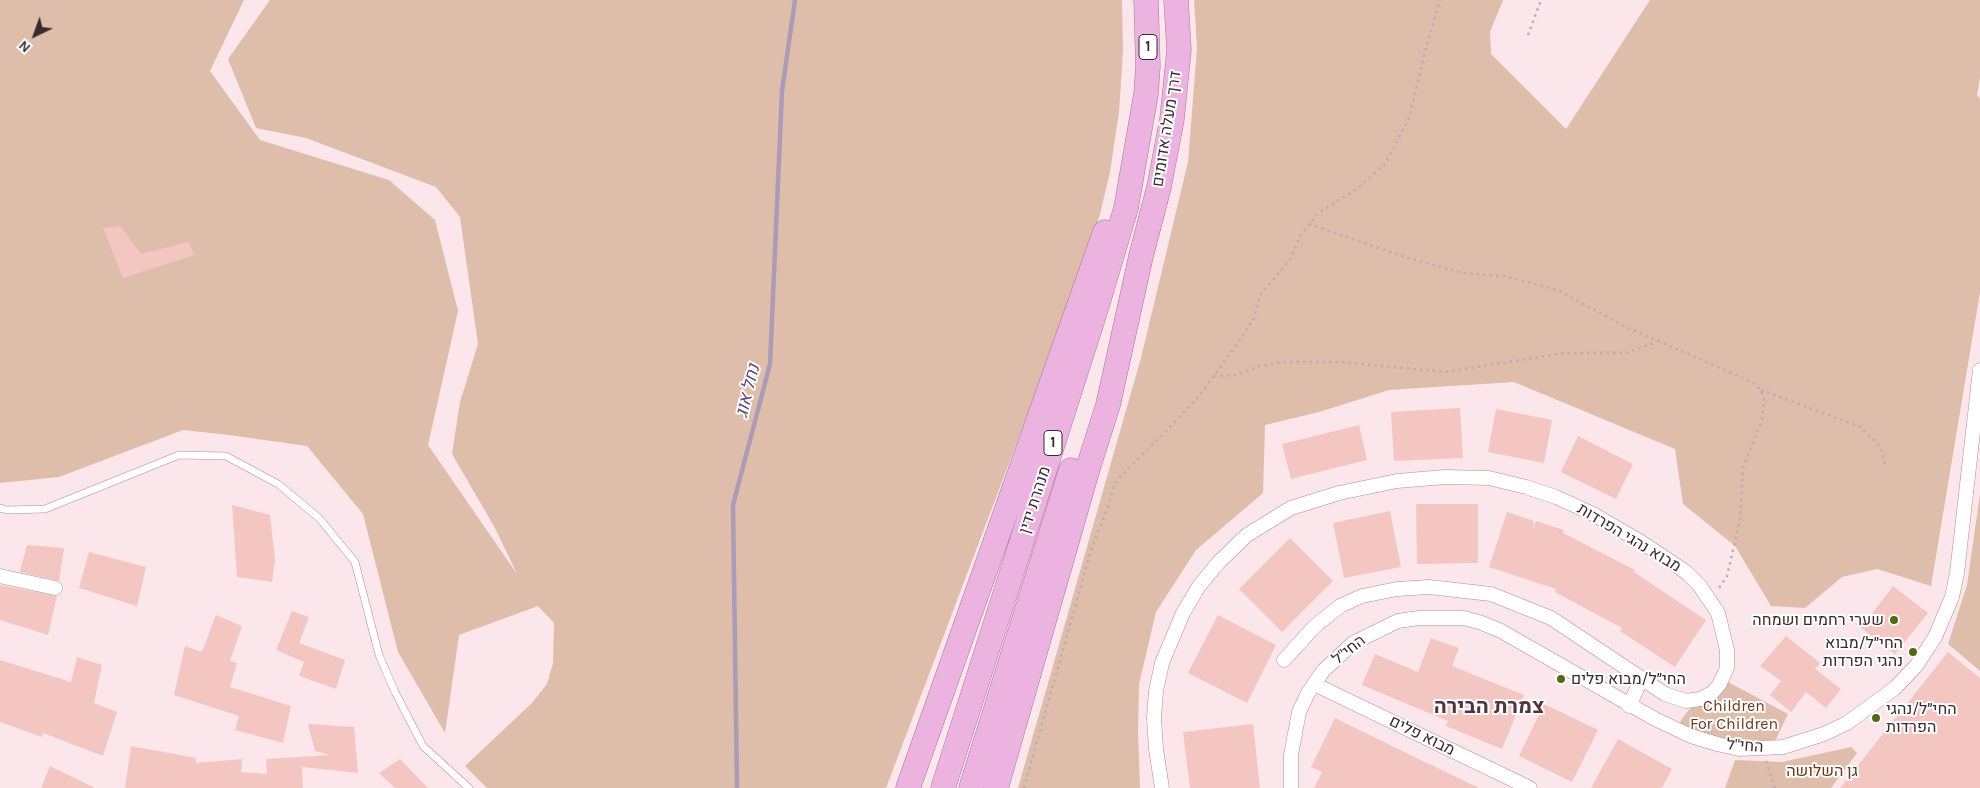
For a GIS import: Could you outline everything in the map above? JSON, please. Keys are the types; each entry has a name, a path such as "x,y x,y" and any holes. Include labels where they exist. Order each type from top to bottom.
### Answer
{"highway":[{"name":"דרך מעלה אדומים","path":"1146,0 1148,66 1146,94"},
{"name":"דרך מעלה אדומים","path":"1141,256 1159,187 1172,119 1179,50 1176,0"},
{"path":"908,788 1128,168 1146,94"},
{"name":"מנהרת ידין","path":"943,788 1096,309 1126,208 1146,94"},
{"path":"996,788 1088,468 1108,405 1141,256"},
{"name":"מנהרת ידין","path":"971,788 1105,362 1141,256"}],"street":[{"name":"החי\"ל","path":"1291,788 1291,755 1299,712 1314,684 1323,672 1353,643 1398,621 1419,618 1464,618 1482,623 1501,631 1630,706 1691,736 1739,749 1782,747 1804,741 1847,723 1895,688 1916,666 1935,637 1952,597 1957,573 1980,370"},
{"name":"מבוא נהגי הפרדות","path":"1162,788 1154,718 1156,691 1162,663 1182,613 1199,586 1219,562 1247,536 1291,508 1340,493 1396,481 1445,477 1489,478 1541,492 1593,514 1641,542 1686,572 1708,597 1718,613 1727,650 1727,668 1719,685 1712,693 1700,700 1686,701 1665,694 1551,618 1491,594 1429,587 1397,589 1362,596 1340,606 1314,627 1284,660"},
{"path":"0,576 55,588"},
{"path":"1630,706 1642,678"},
{"name":"מבוא פלים","path":"1314,684 1530,788"}],"lane":[{"path":"0,508 7,510 45,509 179,455 226,456 278,484 319,518 355,562 379,655 395,692 423,746 469,788"}],"path":[{"path":"1024,788 1090,550 1109,504 1114,485 1180,417 1214,376 1254,318 1260,295 1290,260 1300,236 1318,213 1357,189 1385,164 1410,118 1427,44 1440,0"},
{"path":"1528,35 1541,0"},
{"path":"1309,224 1408,258 1463,273 1504,276 1558,290 1624,326 1752,382 1761,390 1861,427 1881,448 1886,466"},
{"path":"1214,376 1235,375 1260,366 1285,362 1342,362 1445,372 1564,353 1626,353 1658,341"},
{"path":"1708,597 1722,585 1731,562 1740,520 1743,468 1762,420 1764,399 1761,390"},
{"path":"1762,749 1775,788"}],"green space":[{"path":"0,0 244,0 210,71 260,140 389,180 435,220 458,311 428,445 517,574 495,528 452,454 460,402 478,344 460,217 436,187 306,138 256,128 228,59 270,0 1122,0 1123,52 1119,112 1110,172 1100,214 1081,273 886,788 487,788 465,766 532,703 547,684 553,663 554,623 538,606 459,635 445,733 398,652 363,514 307,446 183,430 59,477 0,483"},
{"path":"1194,0 1503,0 1490,32 1491,54 1566,129 1650,0 1980,0 1980,78 1977,95 1980,99 1980,292 1931,586 1877,569 1842,577 1805,608 1771,606 1735,546 1683,504 1675,449 1514,382 1389,390 1319,412 1265,425 1263,493 1196,550 1156,612 1139,684 1140,788 1018,788 1141,358 1188,162 1197,48"},
{"path":"1980,494 1980,671 1948,644 1967,585"},
{"name":"Children For Children","path":"1726,681 1788,714 1775,741 1733,742 1679,725 1693,705"},
{"name":"גן השלושה","path":"1851,747 1857,753 1831,788 1725,788 1735,760 1782,762"}],"building":[{"path":"120,226 141,254 189,242 194,255 123,278 103,228"},
{"path":"1460,408 1463,458 1394,461 1391,412"},
{"path":"1496,409 1552,420 1544,463 1488,452"},
{"path":"1359,425 1367,460 1291,479 1282,444"},
{"path":"1578,436 1633,464 1616,499 1561,472"},
{"path":"1416,504 1478,504 1478,563 1417,564"},
{"path":"232,505 270,515 275,560 272,582 237,577"},
{"path":"1390,511 1401,567 1344,578 1333,523"},
{"path":"1507,512 1534,521 1533,529 1536,521 1564,530 1563,533 1635,570 1634,572 1706,620 1675,667 1620,631 1622,628 1555,592 1556,589 1489,567"},
{"path":"1290,538 1333,581 1282,632 1239,589"},
{"path":"27,545 64,548 59,581 20,572"},
{"path":"89,552 146,567 137,606 79,588"},
{"path":"0,585 57,596 48,635 0,620"},
{"name":"שערי רחמים ושמחה","path":"1893,586 1928,613 1895,654 1861,628"},
{"path":"292,611 309,617 299,643 345,660 336,689 299,676 304,662 276,650"},
{"path":"216,615 242,626 230,661 237,663 230,687 291,706 283,743 235,730 239,716 174,695 185,646 202,652"},
{"path":"1218,615 1276,645 1247,703 1188,673"},
{"path":"1786,636 1820,663 1815,669 1841,689 1826,708 1806,692 1791,712 1770,695 1781,681 1760,666"},
{"path":"1431,638 1459,648 1452,666 1524,695 1502,749 1446,726 1448,721 1362,685 1375,654 1418,672"},
{"path":"1948,652 1980,678 1980,788 1840,788"},
{"path":"77,657 102,665 94,703 117,712 103,756 43,733 42,737 0,722 0,660 71,682"},
{"path":"1544,704 1598,730 1572,782 1519,756"},
{"path":"1335,718 1479,788 1314,788 1322,772 1311,767"},
{"path":"308,724 354,727 358,773 302,767 303,788 125,788 131,746 196,758 196,763 242,759 241,772 267,774 266,759 330,755 315,751"},
{"path":"1253,724 1260,788 1190,788 1183,732"},
{"path":"1618,739 1672,769 1662,788 1591,788"},
{"path":"400,759 428,788 395,788 379,773"},
{"path":"50,766 95,788 41,788"}],"waterway":[{"name":"נחל אוג","path":"737,788 733,505 770,364 782,91 795,0"}],"place":[{"name":"שערי רחמים ושמחה","path":"1894,620"},
{"name":"החי״ל/מבוא נהגי הפרדות","path":"1913,652"},
{"name":"החי״ל/מבוא פלים","path":"1561,679"},
{"name":"החי״ל/נהגי הפרדות","path":"1876,718"}],"district":[{"name":"צמרת הבירה","path":"1489,707"}]}
